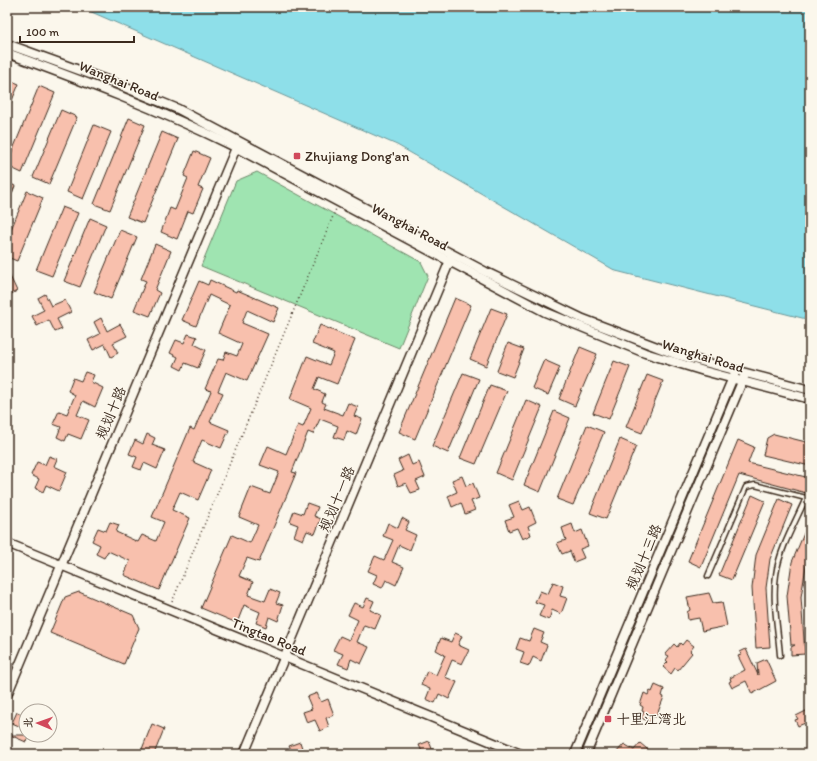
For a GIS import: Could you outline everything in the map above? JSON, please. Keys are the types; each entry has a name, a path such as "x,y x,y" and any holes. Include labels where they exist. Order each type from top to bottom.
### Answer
{"street":[{"name":"Wanghai Road","path":"7,44 158,100 238,144 549,303 614,332 678,355 810,390"},
{"name":"Wanghai Road","path":"7,53 149,106 238,144 338,203 545,312 605,337 665,359 810,400"},
{"name":"规划十路","path":"7,695 238,144"},
{"name":"规划十一路","path":"244,754 453,254"},
{"name":"规划十三路","path":"575,754 736,370"},
{"name":"规划十三路","path":"586,754 746,373"},
{"name":"Tingtao Road","path":"7,543 521,754"}],"lane":[{"path":"708,576 746,487 752,484 808,498 780,559 776,573 775,588 780,655"}],"path":[{"path":"169,610 338,203"}],"green space":[{"path":"257,172 421,262 428,276 399,348 201,266 236,181"}],"water":[{"path":"80,7 810,7 810,320 616,271 397,145"}],"building":[{"path":"7,79 19,84 7,112"},
{"path":"39,86 55,93 22,173 7,166 7,164"},
{"path":"61,110 77,117 49,184 33,177"},
{"path":"129,118 145,125 110,210 94,204"},
{"path":"94,125 111,132 83,199 67,192"},
{"path":"162,132 178,139 143,223 127,217"},
{"path":"194,151 210,158 198,187 203,189 193,213 188,211 177,239 161,232 170,208 175,210 188,178 184,176"},
{"path":"7,182 15,186 7,206"},
{"path":"27,191 43,198 17,261 7,257 7,239"},
{"path":"62,207 78,213 52,276 36,270"},
{"path":"90,218 106,225 80,287 64,281"},
{"path":"120,230 137,237 111,299 94,292"},
{"path":"155,244 171,251 155,290 160,293 150,316 134,310 146,281 141,279"},
{"path":"7,270 17,291 7,296"},
{"path":"210,280 236,292 237,290 279,308 273,322 247,310 242,323 268,334 247,381 226,372 218,391 223,393 210,422 229,430 221,448 202,440 193,462 211,470 198,500 180,492 172,510 190,518 159,590 124,575 130,561 108,551 104,558 96,554 100,545 92,541 98,528 106,531 110,522 119,525 116,532 138,542 142,535 156,541 164,522 152,517 190,428 194,430 211,391 205,389 218,359 223,360 226,352 237,356 242,344 218,333 230,305 209,295 196,326 182,320 199,281 208,285"},
{"path":"45,294 51,306 65,300 71,312 57,319 62,329 55,332 49,320 37,326 32,316 44,310 38,298"},
{"path":"455,298 471,305 415,439 399,432"},
{"path":"491,308 507,314 486,366 470,359"},
{"path":"101,318 107,331 120,324 127,336 113,343 118,353 111,357 105,344 93,350 88,340 100,334 94,322"},
{"path":"320,325 355,340 337,384 319,377 314,389 325,394 322,402 326,404 324,408 343,415 348,403 358,407 354,416 362,419 356,435 347,431 344,440 334,437 338,426 320,419 313,434 308,432 292,472 296,473 259,562 247,558 239,576 253,582 248,595 265,601 270,589 280,593 276,603 283,605 278,621 269,617 266,627 256,623 260,612 244,605 237,623 201,608 232,535 250,543 258,525 239,517 251,487 270,494 279,472 260,465 268,446 286,454 298,425 303,427 311,408 290,399 307,356 329,365 334,353 312,344"},
{"path":"188,334 197,337 194,344 206,350 198,368 185,363 182,370 174,366 178,357 170,353 176,340 184,343"},
{"path":"508,343 524,349 513,377 497,371"},
{"path":"580,347 597,354 575,406 559,399"},
{"path":"544,360 560,367 548,395 532,388"},
{"path":"614,361 630,367 609,419 593,413"},
{"path":"85,372 94,375 91,382 103,388 95,407 83,401 77,415 89,420 81,439 68,434 65,441 57,437 61,427 53,424 59,411 67,414 75,395 68,391 73,378 81,381"},
{"path":"463,373 479,379 448,453 432,446"},
{"path":"647,375 663,381 642,433 626,427"},
{"path":"490,385 507,391 476,464 460,458"},
{"path":"526,400 542,407 512,480 496,473"},
{"path":"554,411 570,418 540,492 524,485"},
{"path":"587,425 604,432 573,505 557,499"},
{"path":"147,434 155,438 152,445 165,450 157,469 144,463 141,470 133,467 137,457 129,454 135,440 143,444"},
{"path":"774,434 810,443 810,466 763,455 767,438"},
{"path":"620,439 636,446 606,519 590,513"},
{"path":"738,440 754,447 748,463 810,478 810,494 739,475 701,567 688,561"},
{"path":"408,455 412,465 419,462 425,477 416,481 420,490 411,493 406,483 398,486 394,475 403,471 398,460"},
{"path":"49,456 57,459 54,466 67,472 59,491 46,485 43,492 35,488 39,479 31,475 37,462 45,465"},
{"path":"462,476 466,486 473,483 479,498 471,501 475,510 465,514 461,503 452,507 448,496 457,492 452,480"},
{"path":"752,495 765,501 732,580 719,575"},
{"path":"779,499 792,505 770,559 766,588 770,647 756,648 752,588 756,555"},
{"path":"519,501 523,510 530,507 536,522 528,526 531,535 522,539 517,528 509,531 505,520 514,517 509,505"},
{"path":"307,503 318,507 314,516 321,519 315,534 307,531 303,540 294,536 298,525 290,522 294,511 303,514"},
{"path":"402,518 409,522 405,530 416,535 410,550 399,545 392,562 404,567 396,585 386,580 382,588 373,584 377,575 368,571 375,556 384,560 393,540 383,536 388,523 398,528"},
{"path":"810,519 810,555 806,566 801,597 805,654 791,655 791,647 795,645 791,645 787,596 792,562"},
{"path":"572,524 575,533 582,530 588,546 580,549 584,558 574,562 570,551 562,554 557,543 566,540 562,528"},
{"path":"553,582 563,586 560,596 567,598 561,614 552,610 549,620 539,616 544,605 535,602 540,591 548,594"},
{"path":"79,592 133,615 139,628 124,664 50,633 65,597"},
{"path":"709,593 713,603 722,602 727,626 702,631 699,618 688,620 687,612 690,610 687,597"},
{"path":"367,598 374,601 370,610 381,615 375,629 364,625 357,642 369,647 361,664 351,659 348,668 338,664 343,654 333,650 340,636 349,640 358,620 348,615 354,603 363,607"},
{"path":"534,629 544,633 540,642 547,645 541,661 533,657 529,666 520,663 524,652 516,649 520,638 529,641"},
{"path":"455,633 462,636 458,645 469,650 462,664 452,660 445,677 457,682 449,699 439,694 435,703 426,699 430,689 421,685 427,671 436,675 445,655 436,650 441,638 451,642"},
{"path":"686,640 694,646 690,651 692,653 678,670 675,668 671,674 663,667 668,662 666,660 669,656 665,654 674,644 677,647 680,643 682,645"},
{"path":"746,649 758,675 757,663 766,659 776,681 752,694 746,681 732,688 729,682 731,681 730,678 745,670 738,656 741,655 740,652"},
{"path":"655,685 664,689 662,696 664,697 656,717 653,716 651,722 641,718 644,712 642,711 643,707 640,705 644,693 648,695 650,691 652,692"},
{"path":"317,693 321,702 328,699 334,715 326,718 329,727 320,731 315,720 307,723 303,712 312,709 307,697"},
{"path":"810,709 810,721 798,726 795,720 798,719 796,716"},
{"path":"17,712 18,712 18,726 12,723"},
{"path":"152,724 164,729 154,754 140,754"},
{"path":"10,735 18,735 18,738"},
{"path":"429,741 434,754 423,754 419,745"},
{"path":"300,742 304,754 293,754 289,746"},
{"path":"640,743 653,754 615,754 624,744 634,750"}],"place":[{"name":"Zhujiang Dong'an","path":"297,156"},
{"name":"十里江湾北","path":"608,719"}]}
